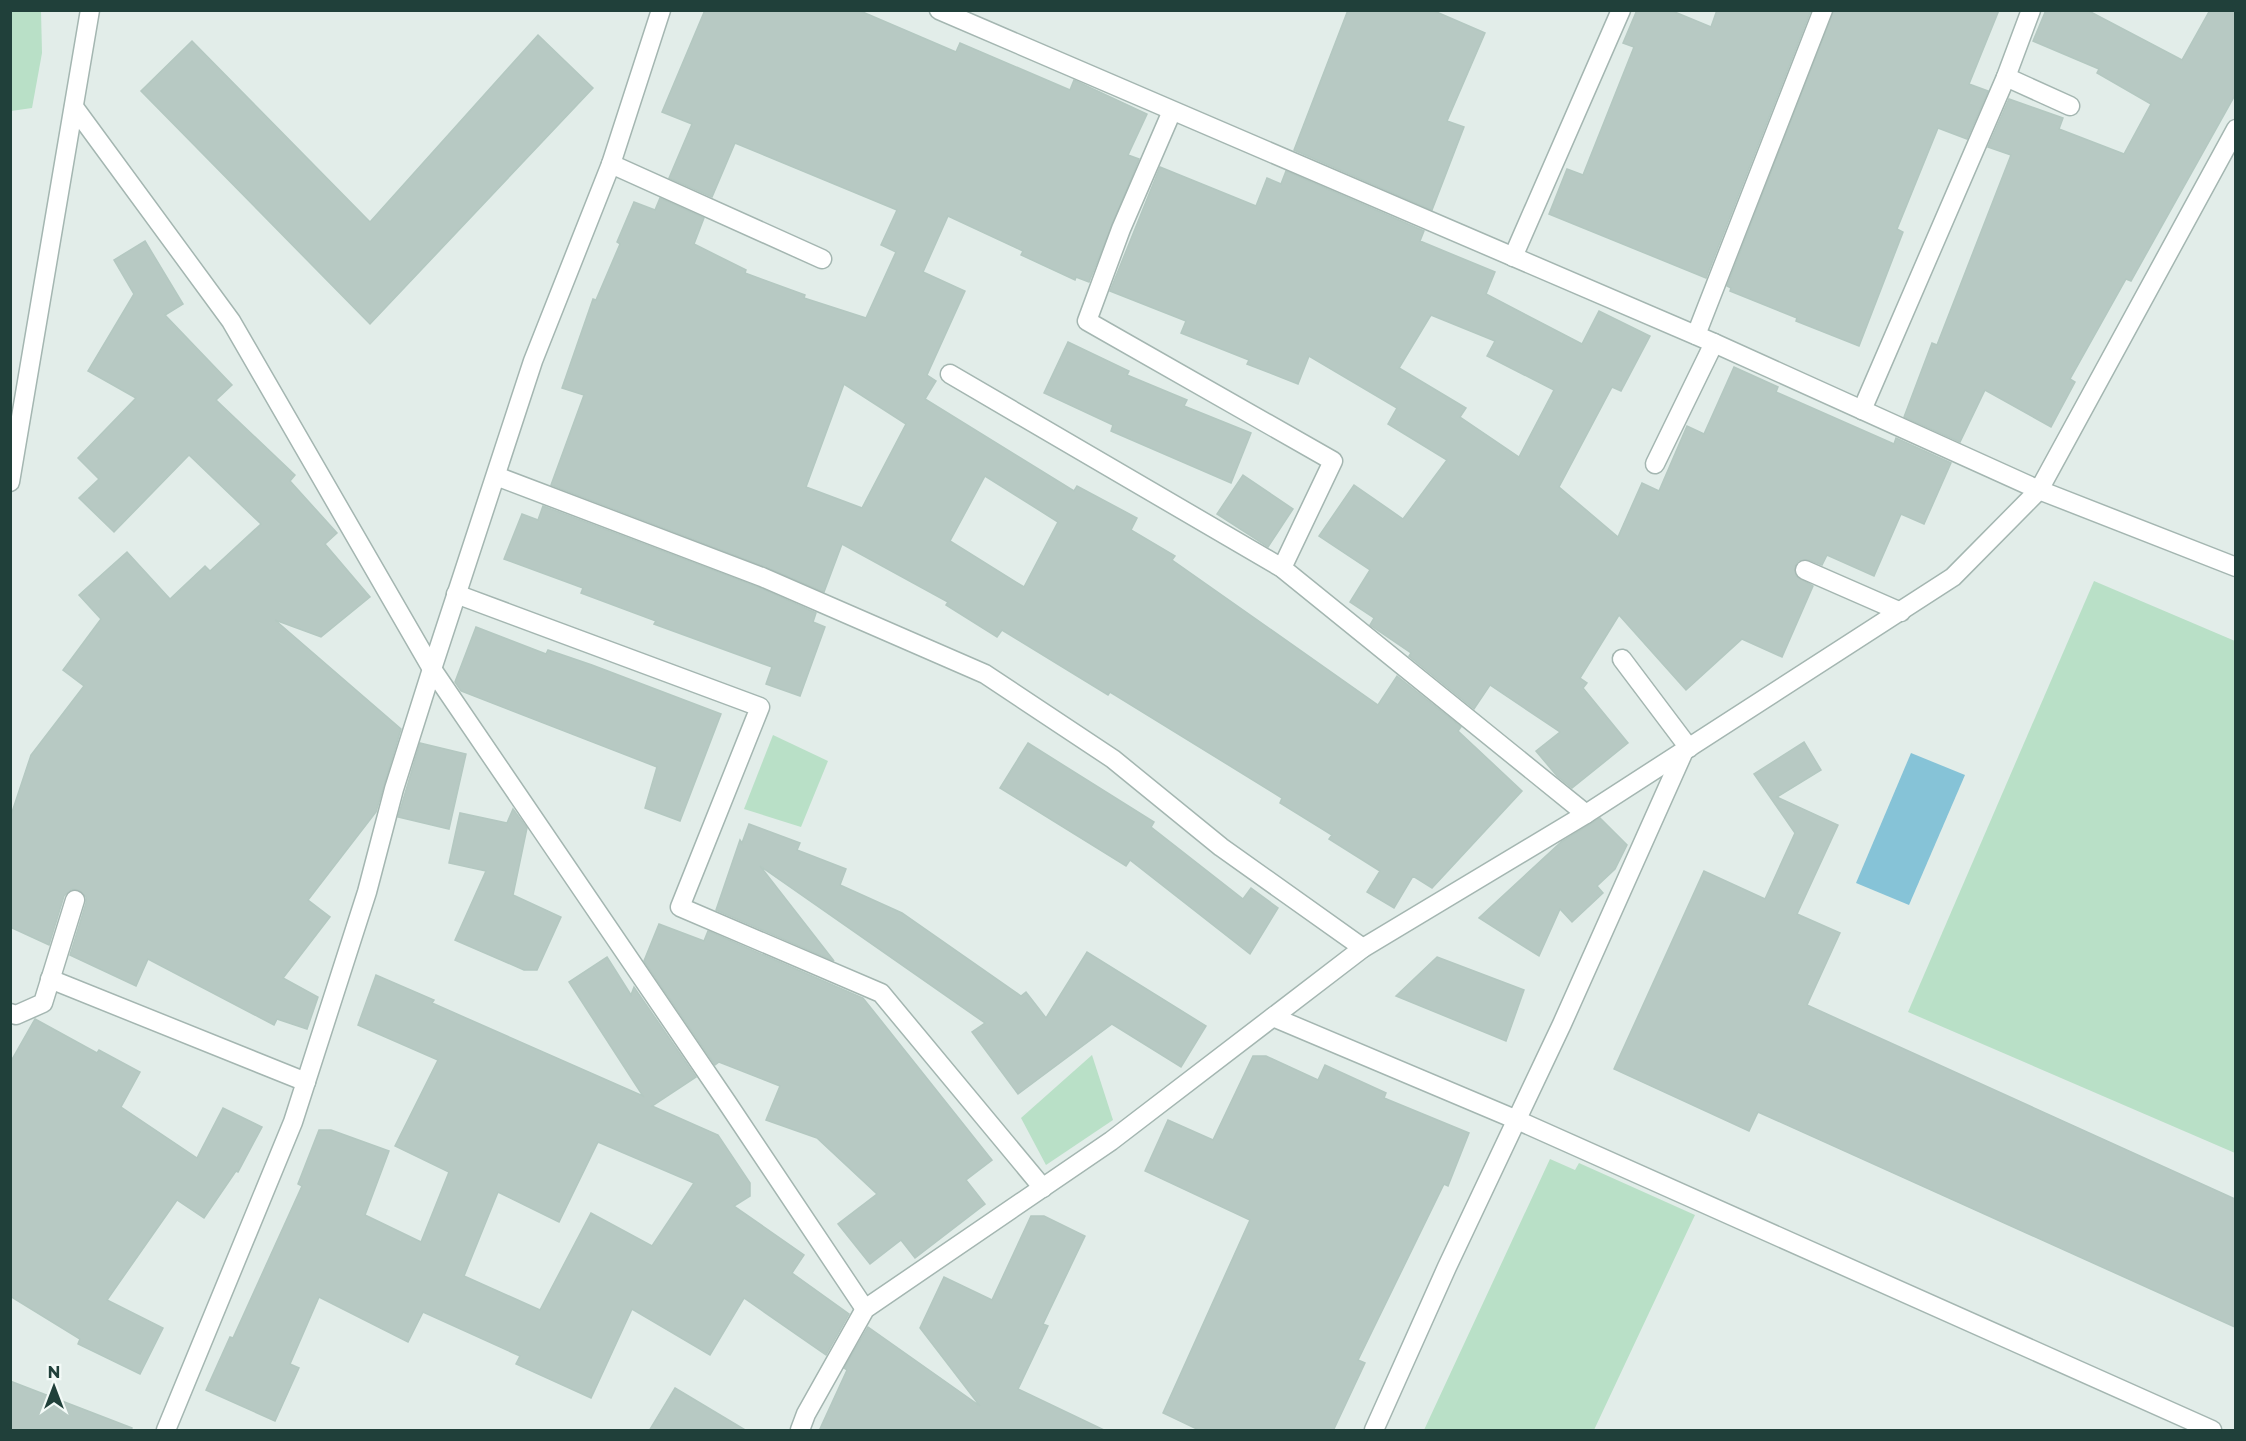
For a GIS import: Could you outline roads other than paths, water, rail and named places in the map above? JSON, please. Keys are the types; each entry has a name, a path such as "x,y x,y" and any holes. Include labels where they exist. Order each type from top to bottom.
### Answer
{"street":[{"path":"10,482 90,10"},
{"path":"166,1431 293,1122 367,892 394,789 456,594 533,361 611,164 660,10"},
{"path":"939,10 1696,335 2039,490 2235,567"},
{"path":"1513,257 1621,10"},
{"path":"1696,335 1823,10"},
{"path":"1862,410 2006,77 2031,10"},
{"path":"2006,77 2070,106"},
{"path":"74,107 231,321 432,669 726,1101 865,1310"},
{"path":"1172,111 1122,229 1087,321 1333,461 1282,568"},
{"path":"800,1431 806,1414 865,1310 1111,1141 1363,948 1586,814 1953,577 2039,490 2235,129"},
{"path":"611,164 822,259"},
{"path":"1655,464 1714,343"},
{"path":"950,374 1282,568 1586,814"},
{"path":"496,476 762,577 985,674 1113,759 1221,847 1363,948"},
{"path":"1805,570 1901,612"},
{"path":"456,594 760,707 680,908 881,993 1043,1188"},
{"path":"1622,659 1687,749"},
{"path":"1374,1431 1446,1267 1517,1120 1687,749"},
{"path":"10,1013 16,1016 43,1003 75,900"},
{"path":"50,980 306,1082"},
{"path":"1273,1017 1517,1120 2212,1431"}],"water":[{"path":"1911,753 1965,775 1909,905 1856,883"}]}
